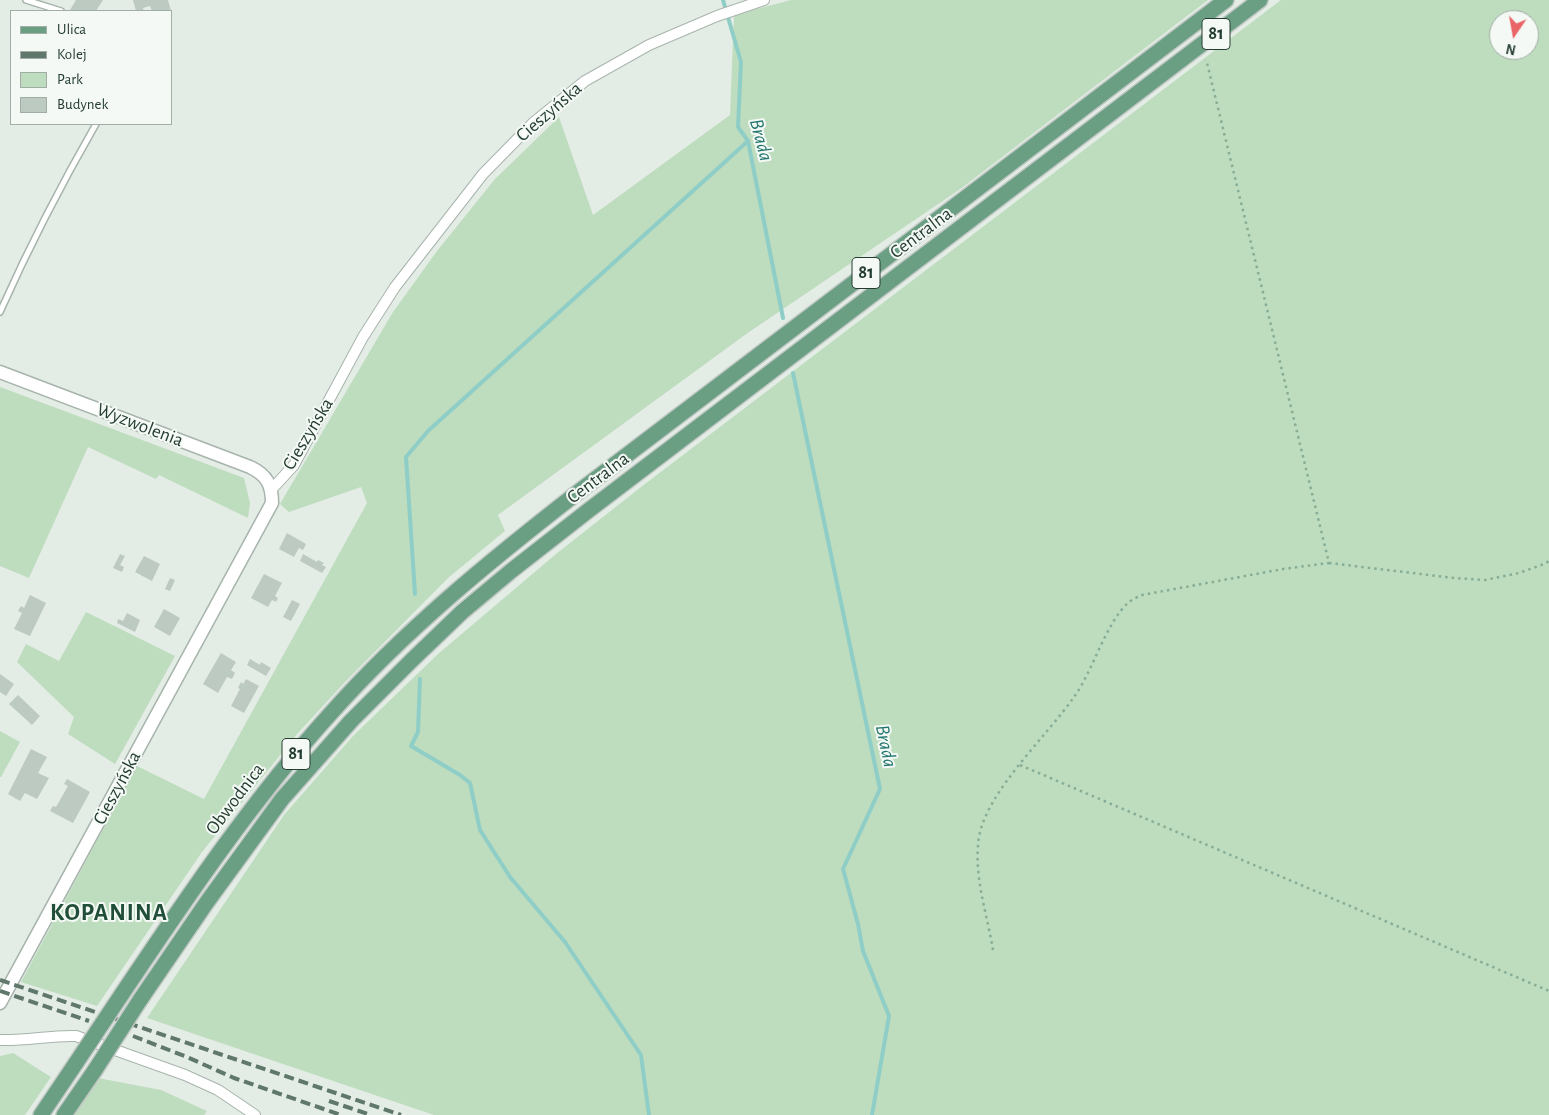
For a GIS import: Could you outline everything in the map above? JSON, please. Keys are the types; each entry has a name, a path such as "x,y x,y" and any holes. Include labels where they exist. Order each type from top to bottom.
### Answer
{"main road":[{"name":"Centralna","path":"507,547 1226,0"},
{"name":"Centralna","path":"510,571 1260,0"},
{"name":"Obwodnica","path":"41,1115 198,881 268,786 332,711 405,638 453,593 507,547"},
{"name":"Obwodnica","path":"64,1115 207,902 282,799 352,721 411,661 462,612 510,571"}],"street":[{"name":"Cieszyńska","path":"0,1003 267,513 272,503 272,489 294,465 363,337 396,287 437,232 483,174 533,124 584,81 649,45 717,16 764,0"},
{"name":"Wyzwolenia","path":"0,372 250,467 258,471 272,489"},
{"path":"0,1040 14,1041 58,1035 76,1036 185,1075 218,1090 255,1115"}],"lane":[{"path":"26,0 58,10"},
{"path":"0,312 62,182 95,125"}],"path":[{"path":"1197,48 1207,63 1329,563"},
{"path":"993,950 978,871 979,836 991,806 1075,696 1116,618 1130,602 1142,595 1283,569 1329,563 1485,580 1519,573 1549,561"},
{"path":"1020,766 1549,991"}],"green space":[{"path":"791,0 1208,0 959,190 749,332 498,515 505,531 448,578 346,681 298,733 202,852 97,1006 21,982 137,766 204,799 367,503 361,487 289,512 280,504 393,312 437,251 495,179 559,117 593,215 730,115 734,15"},
{"path":"1281,0 1549,0 1549,1115 434,1115 147,1018 284,815 353,736 438,654 556,554 641,487"},
{"path":"0,387 244,478 250,503 248,518 159,475 156,479 88,447 29,578 0,566"},
{"path":"86,612 175,656 115,764 68,734 74,717 17,662 26,644 59,661"},
{"path":"0,731 20,742 1,777 0,777"},
{"path":"13,1053 51,1077 25,1115 0,1115 0,1056"},
{"path":"98,1078 161,1090 207,1111 204,1115 73,1115"}],"building":[{"path":"76,0 103,0 97,10 70,10"},
{"path":"133,0 168,0 171,10 152,10 150,6 143,8 144,10 136,10"},
{"path":"287,533 306,544 303,550 299,548 294,557 279,549"},
{"path":"120,554 125,556 120,565 124,567 122,572 113,568"},
{"path":"303,554 317,562 318,560 324,563 322,565 326,567 322,573 300,561"},
{"path":"144,556 160,564 152,581 135,572"},
{"path":"264,574 282,583 275,596 278,598 276,602 272,600 268,607 251,598"},
{"path":"170,578 175,580 170,591 165,589"},
{"path":"30,595 46,603 30,636 14,629 22,613 18,611 21,606 24,608"},
{"path":"292,600 300,604 291,621 283,617"},
{"path":"164,609 180,618 170,636 154,627"},
{"path":"127,613 140,620 135,632 117,623 118,619 123,621"},
{"path":"221,653 236,662 231,670 235,673 232,679 227,677 218,693 203,684"},
{"path":"250,659 260,665 261,662 271,668 266,676 247,665"},
{"path":"0,674 14,684 6,696 0,692"},
{"path":"246,679 259,686 244,713 231,706 240,689 238,688 241,682 243,684"},
{"path":"18,695 40,716 32,725 9,704"},
{"path":"31,749 47,757 38,773 49,778 37,799 25,793 20,801 8,794"},
{"path":"67,779 90,792 73,823 50,811 53,806 56,807 68,786 64,784"}],"waterway":[{"name":"Brada","path":"723,0 741,62 738,127 748,141 783,318"},
{"path":"415,594 406,457 428,431 748,141"},
{"name":"Brada","path":"793,373 880,789 843,869 858,924 863,951 889,1016 872,1115"},
{"path":"420,679 418,732 411,746 470,783 480,830 510,877 565,942 641,1055 649,1115"}],"railway":[{"path":"0,980 401,1115"},
{"path":"0,991 89,1021"},
{"path":"133,1036 234,1078 341,1115"},
{"path":"329,1101 371,1115"}],"district":[{"name":"KOPANINA","path":"109,913"}]}
